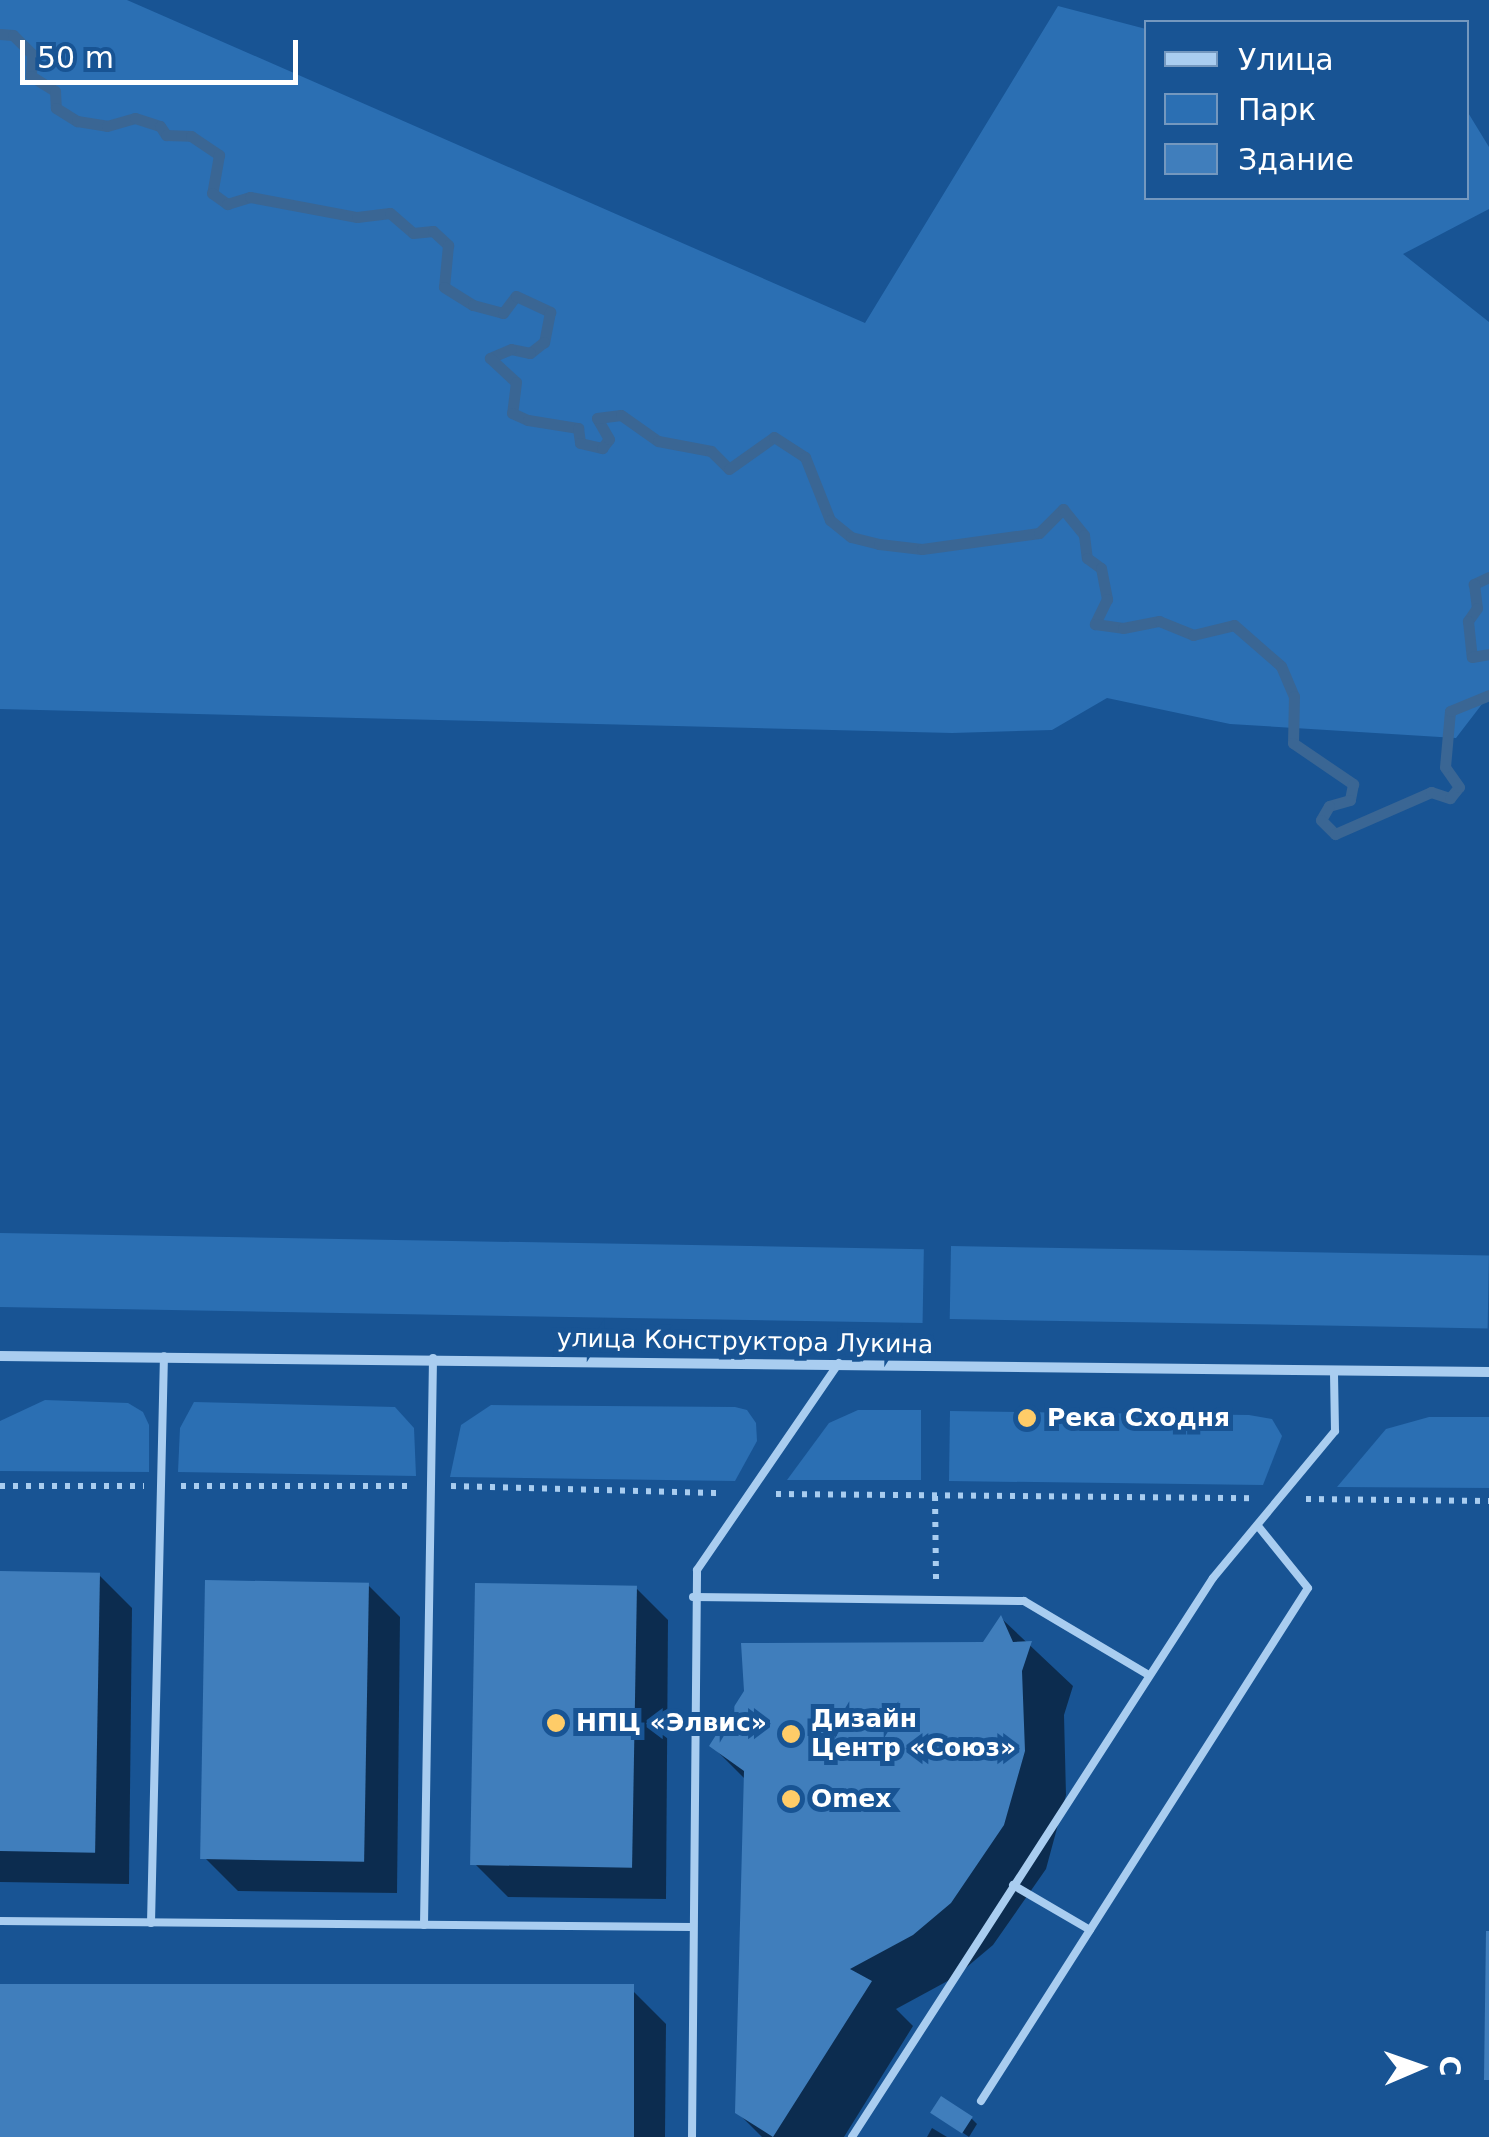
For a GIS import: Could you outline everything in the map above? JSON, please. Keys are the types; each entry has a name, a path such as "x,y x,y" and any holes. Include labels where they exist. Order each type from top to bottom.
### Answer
{"street":[{"name":"улица Конструктора Лукина","path":"1,1357 433,1358 1489,1372"}],"lane":[{"path":"151,1923 164,1356"},
{"path":"424,1925 433,1358"},
{"path":"692,2137 693,1597 697,1570 840,1364"},
{"path":"852,2137 1212,1578 1335,1431 1334,1371"},
{"path":"981,2100 1308,1588 1258,1526"},
{"path":"693,1597 1024,1601 1147,1674"},
{"path":"1013,1885 1090,1930"},
{"path":"0,1921 692,1927"}],"path":[{"path":"936,1496 936,1599"}],"green space":[{"path":"0,0 127,0 865,323 1058,6 1144,28 1144,200 1469,200 1469,114 1489,147 1489,209 1403,254 1489,322 1489,695 1456,738 1230,724 1107,698 1052,730 952,733 0,709"},
{"path":"0,1233 924,1249 923,1323 0,1307"},
{"path":"951,1246 1489,1255 1488,1328 950,1319"},
{"path":"45,1400 128,1403 143,1412 149,1425 149,1472 0,1471 0,1421"},
{"path":"194,1402 395,1407 414,1428 416,1476 178,1472 180,1428"},
{"path":"491,1405 735,1407 747,1410 756,1423 757,1441 735,1481 450,1477 461,1425"},
{"path":"858,1410 921,1410 921,1480 787,1480 829,1423"},
{"path":"950,1411 1249,1415 1272,1419 1282,1436 1263,1485 949,1481"},
{"path":"1429,1417 1489,1417 1489,1488 1337,1487 1386,1429"}],"building":[{"path":"0,1571 100,1573 95,1853 0,1851"},
{"path":"205,1580 369,1583 364,1862 200,1859"},
{"path":"475,1583 637,1586 632,1868 470,1865"},
{"path":"1001,1615 1013,1642 1032,1641 1022,1671 1025,1751 1004,1825 951,1903 913,1935 850,1969 872,1981 773,2137 735,2113 744,1771 709,1746 744,1691 741,1643 983,1642"},
{"path":"1489,1931 1489,2080 1484,2080"},
{"path":"0,1984 634,1984 634,2137 0,2137"},
{"path":"941,2096 973,2117 962,2133 930,2113"}],"waterway":[{"path":"0,34 13,35 32,54 31,76 55,91 56,108 77,121 107,126 135,118 160,126 166,135 191,136 219,155 212,193 227,204 250,197 357,217 390,213 413,233 433,231 448,245 444,287 473,305 503,313 516,296 550,312 544,342 530,353 511,349 490,358 516,382 512,413 528,420 578,428 580,443 602,448 609,439 597,418 621,415 658,441 711,451 729,469 774,437 805,457 830,520 851,537 879,544 922,549 1039,533 1063,509 1084,535 1087,558 1101,568 1107,599 1095,624 1123,628 1159,621 1193,635 1234,625 1281,666 1294,696 1293,743 1353,784 1350,800 1329,806 1321,820 1335,834 1431,792 1450,798 1459,787 1445,767 1450,711 1489,695"},
{"path":"1489,577 1474,584 1477,608 1468,621 1472,657 1489,654"}],"place":[{"name":"Река Сходня","path":"1027,1418"},
{"name":"НПЦ «Элвис»","path":"556,1723"},
{"name":"Дизайн Центр «Союз»","path":"791,1734"},
{"name":"Omex","path":"791,1799"}]}
